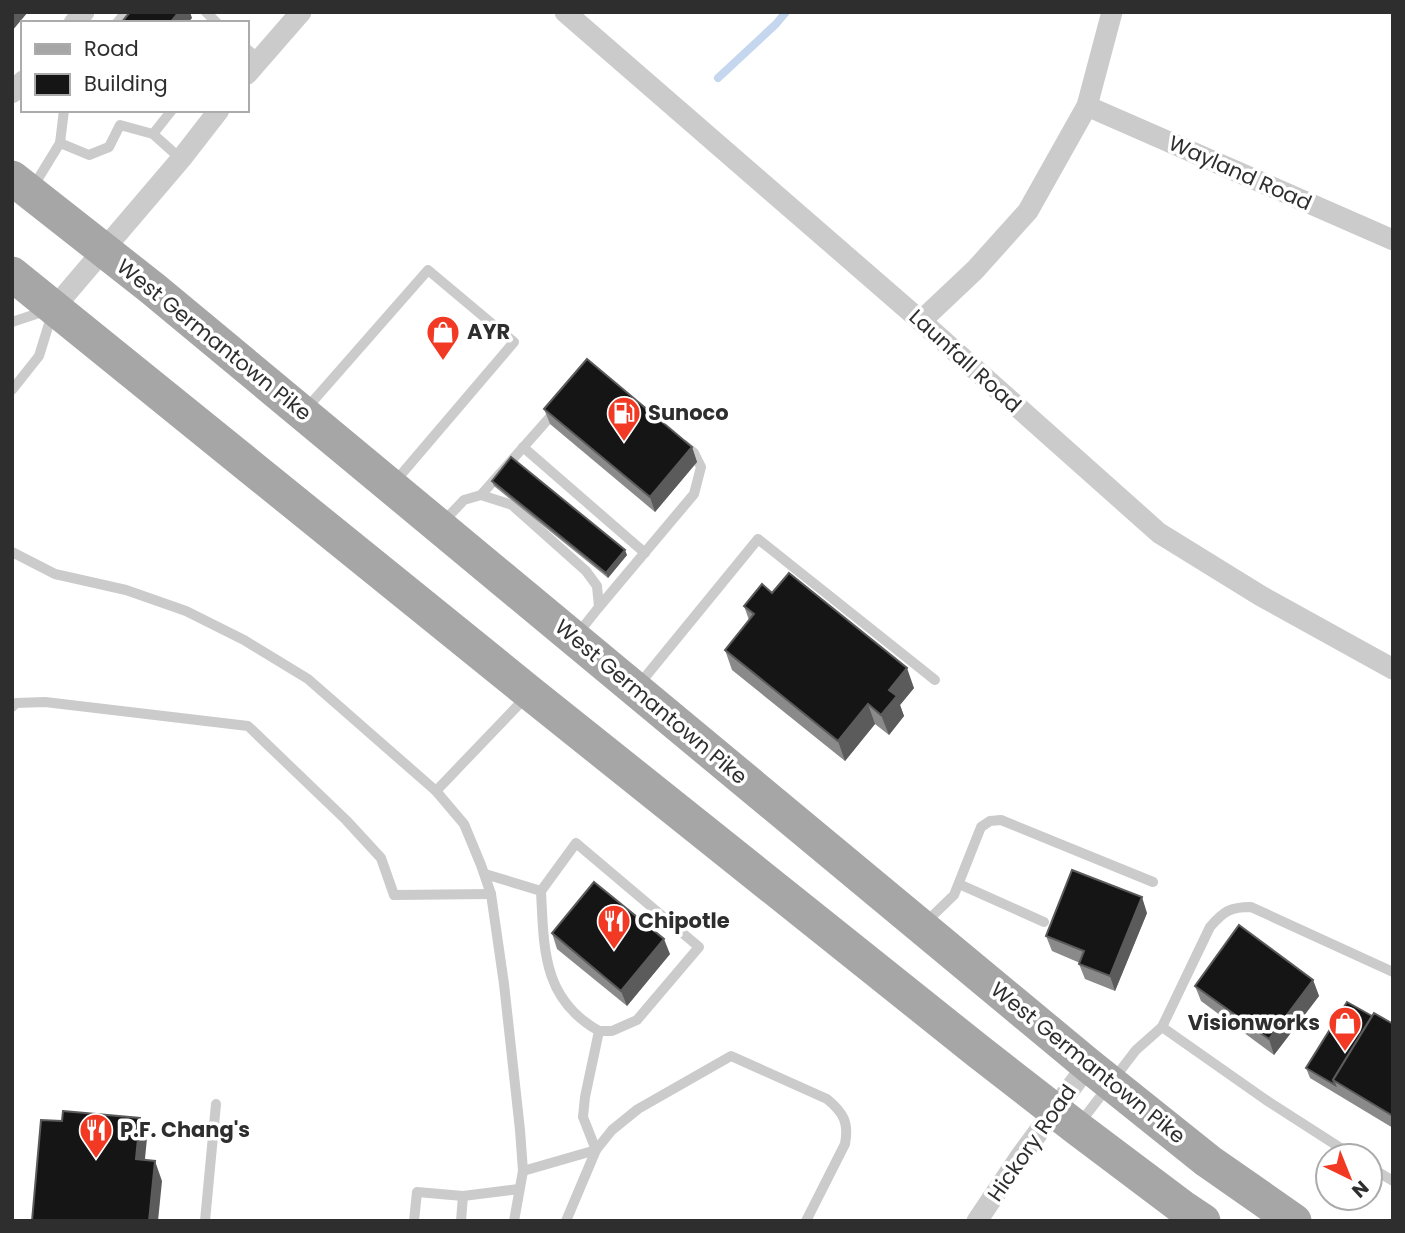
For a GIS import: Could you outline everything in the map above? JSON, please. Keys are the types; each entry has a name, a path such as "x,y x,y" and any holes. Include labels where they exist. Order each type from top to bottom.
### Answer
{"main road":[{"name":"West Germantown Pike","path":"21,185 303,413 1100,1074 1208,1161 1294,1221"},
{"path":"12,274 530,693 1065,1119 1203,1221"}],"street":[{"path":"251,61 300,12"},
{"name":"Launfall Road","path":"565,12 921,321 1159,533 1261,596 1393,669"},
{"path":"921,321 975,271 1028,211 1087,106 1112,12"},
{"name":"Wayland Road","path":"1087,106 1393,240"},
{"path":"54,308 181,159 217,112"},
{"name":"Hickory Road","path":"977,1221 1020,1157 1065,1119 1100,1074"}],"lane":[{"path":"21,185 60,143 64,112"},
{"path":"153,134 170,112"},
{"path":"60,143 89,155 109,147 120,125 153,134 181,159"},
{"path":"303,413 428,270 514,342 391,486"},
{"path":"12,322 54,308"},
{"path":"12,390 39,356 54,308"},
{"path":"439,526 464,500 481,495 563,401"},
{"path":"574,638 694,494 701,467 694,453 676,438"},
{"path":"523,447 645,552"},
{"path":"481,495 512,505 586,571 597,586 598,607"},
{"path":"636,689 758,539 935,680"},
{"path":"12,552 55,574 127,590 186,611 244,640 308,679 436,791 464,824 491,894 505,984 523,1171 514,1221"},
{"path":"436,791 530,693"},
{"path":"12,707 16,703 45,702 248,726 346,820 381,858 394,895 491,894"},
{"path":"922,926 954,895 981,827 990,821 1000,820 1153,882"},
{"path":"576,843 699,947 637,1020 612,1031 599,1031 583,1022 565,1002 553,979 545,957 541,891 576,843"},
{"path":"485,874 541,891"},
{"path":"959,884 1044,922"},
{"path":"1065,1119 1100,1074 1136,1051 1162,1027 1210,927 1221,914 1236,907 1251,907 1393,972"},
{"path":"1162,1027 1331,1142"},
{"path":"596,1150 583,1117 599,1031"},
{"path":"566,1221 596,1150 612,1130 638,1109 731,1056 827,1099 839,1109 846,1122 845,1144 806,1221"},
{"path":"205,1221 216,1104"},
{"path":"523,1171 596,1150"},
{"path":"414,1221 418,1192 464,1196 519,1189"},
{"path":"461,1221 464,1196"}],"building":[{"path":"130,12 179,12 172,21 123,21"},
{"name":"Sunoco","path":"587,359 692,447 650,497 544,409"},
{"path":"511,457 625,550 606,573 492,481"},
{"path":"789,573 907,668 889,690 897,696 881,715 868,704 838,741 725,650 754,614 744,606 762,584 772,593"},
{"path":"1072,870 1142,897 1110,976 1079,964 1084,951 1046,936"},
{"name":"Chipotle","path":"594,882 664,939 621,991 552,933"},
{"path":"1239,925 1313,980 1269,1039 1195,986"},
{"path":"1347,1002 1372,1016 1333,1080 1335,1085 1306,1068"},
{"path":"1374,1013 1393,1024 1393,1116 1333,1080"},
{"name":"P.F. Chang's","path":"63,1111 140,1118 136,1159 155,1161 149,1221 32,1221 41,1120 62,1121"}],"waterway":[{"path":"718,78 786,12"}],"place":[{"name":"AYR","path":"443,362"},
{"name":"Sunoco","path":"624,443"},
{"name":"Chipotle","path":"614,951"},
{"name":"Visionworks","path":"1345,1053"},
{"name":"P.F. Chang's","path":"96,1160"}]}
